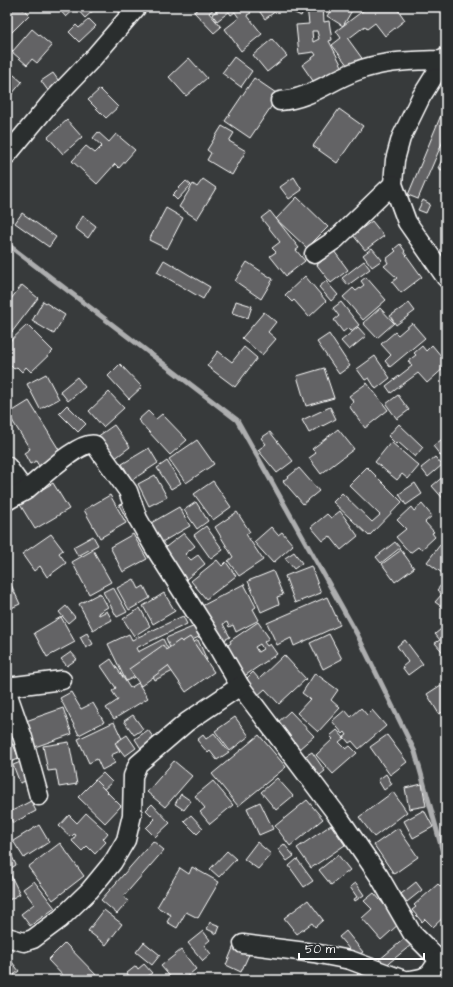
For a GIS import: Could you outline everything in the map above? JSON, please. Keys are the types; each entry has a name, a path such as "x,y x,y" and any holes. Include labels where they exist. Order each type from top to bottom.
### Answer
{"street":[{"path":"7,155 51,102 94,57 135,8"},
{"path":"280,101 295,100 353,72 383,62 444,58"},
{"path":"444,58 410,117 401,138 395,160 393,184 406,222 446,278"},
{"path":"314,254 336,239 393,184"},
{"path":"7,500 25,491 75,450 88,445 95,445 128,491 138,518 154,547 217,646 240,686 346,828 379,876 412,933 443,961 434,965 430,972 423,978 408,980"},
{"path":"7,466 25,491"},
{"path":"7,686 62,680"},
{"path":"7,937 24,942 33,940 60,919 90,890 113,862 126,840 133,809 133,776 138,764 187,722 240,686"},
{"path":"7,692 23,738 39,796"},
{"path":"243,944 314,953 350,960 404,980"}],"building":[{"path":"7,7 21,7 29,15 7,37"},
{"path":"57,7 97,7 85,18 76,8 66,17"},
{"path":"200,7 216,7 209,13 221,27 214,33 194,12"},
{"path":"224,7 246,7 251,13 247,15 262,34 241,51 225,29 239,18 235,12 231,15 229,12 217,21 212,14"},
{"path":"283,7 305,7 301,16"},
{"path":"307,7 323,7 324,22 329,21 332,40 329,41 343,68 318,88 302,65 316,55 314,52 299,54 296,25 309,24","holes":["312,31 317,31 319,39 313,42"]},
{"path":"333,7 354,7 343,26 327,16"},
{"path":"368,7 396,7 405,20 385,36 375,23 367,29 365,26 348,39 364,61 351,70 332,45 341,38 336,31"},
{"path":"257,8 280,8 265,19"},
{"path":"89,19 96,26 79,42 69,32 76,25 79,28"},
{"path":"32,29 52,46 37,63 32,59 27,65 12,52"},
{"path":"272,39 287,56 267,72 253,55"},
{"path":"234,57 252,71 241,87 222,73"},
{"path":"189,58 207,78 186,96 169,77"},
{"path":"7,69 22,82 7,100"},
{"path":"53,73 61,84 49,92 41,81"},
{"path":"254,78 279,95 250,138 225,121"},
{"path":"100,89 118,107 106,118 88,100"},
{"path":"446,103 446,134 418,199 408,195"},
{"path":"339,109 363,126 337,163 313,146"},
{"path":"67,120 82,137 63,154 48,137"},
{"path":"222,126 234,133 229,141 246,151 232,175 207,160 211,153 207,150"},
{"path":"98,132 109,142 116,134 135,150 119,168 115,164 97,184 72,161 86,146 95,153 102,146 93,138"},
{"path":"443,158 446,159 446,172 438,168"},
{"path":"294,177 302,190 289,199 280,187"},
{"path":"203,179 216,188 197,219 179,207 193,184 197,187"},
{"path":"186,181 191,185 177,200 172,195"},
{"path":"297,197 328,227 307,248 276,219"},
{"path":"423,200 430,204 426,213 418,210"},
{"path":"166,208 183,218 167,249 149,240"},
{"path":"270,211 299,248 296,250 305,261 286,276 270,256 276,252 272,248 280,242 261,218"},
{"path":"22,213 56,237 49,247 15,223"},
{"path":"83,216 96,226 88,238 75,228"},
{"path":"372,221 384,236 365,250 353,235"},
{"path":"400,244 422,277 401,293 392,282 397,278 384,266 388,263 386,259 396,251 394,249"},
{"path":"372,248 382,260 372,267 363,255"},
{"path":"334,251 348,270 331,283 317,265"},
{"path":"164,260 210,287 203,299 157,272"},
{"path":"364,261 370,269 348,285 342,278"},
{"path":"247,262 273,279 261,299 235,281"},
{"path":"305,276 326,301 309,317 294,300 292,302 285,295"},
{"path":"366,277 386,300 363,320 343,297 353,288 356,291 364,285 361,281"},
{"path":"326,281 338,295 331,301 319,287"},
{"path":"22,285 38,298 12,332 7,329 7,304"},
{"path":"43,301 65,315 54,334 32,321"},
{"path":"236,301 252,306 248,318 232,313"},
{"path":"341,302 359,325 351,331 348,328 343,332 334,320 339,316 333,308"},
{"path":"409,303 415,311 396,325 390,316"},
{"path":"380,308 394,323 377,338 363,323"},
{"path":"264,312 276,322 268,332 276,339 262,355 242,338"},
{"path":"412,323 425,338 390,367 385,361 391,355 381,344 395,332 398,335"},
{"path":"27,325 53,351 31,372 26,367 22,372 17,367 14,369 7,362 7,344"},
{"path":"358,327 366,336 349,350 341,341"},
{"path":"329,334 350,366 339,374 317,342"},
{"path":"432,345 446,362 446,366 427,383 418,373 391,393 386,386 412,366 408,361 416,355 414,353 422,346 426,351"},
{"path":"244,347 257,358 235,387 207,366 218,351 232,362"},
{"path":"375,356 390,378 376,389 369,378 365,380 357,369"},
{"path":"120,364 142,387 129,399 108,376"},
{"path":"324,368 334,398 306,406 297,376"},
{"path":"46,374 59,399 40,409 27,384"},
{"path":"77,377 85,387 68,401 60,391"},
{"path":"367,383 388,410 365,428 349,406 354,402 349,396"},
{"path":"109,392 124,408 103,427 89,411"},
{"path":"398,395 409,410 397,419 386,404"},
{"path":"29,401 61,453 39,466 36,461 30,464 24,453 30,449 8,414"},
{"path":"67,405 86,424 78,432 59,413"},
{"path":"330,407 336,419 309,433 302,420"},
{"path":"148,411 156,419 162,414 187,440 170,455 138,420"},
{"path":"399,424 423,447 415,457 398,442 396,444 388,436"},
{"path":"114,425 130,447 114,459 97,437"},
{"path":"338,429 354,449 321,474 309,458 316,453 312,449"},
{"path":"270,432 293,461 277,473 258,450 266,444 261,438"},
{"path":"445,437 446,459 444,460 433,446"},
{"path":"197,440 214,464 186,483 169,459"},
{"path":"391,442 419,466 408,479 402,474 397,480 375,462"},
{"path":"149,448 158,463 132,480 122,464"},
{"path":"435,457 442,465 428,477 421,468"},
{"path":"167,461 181,483 171,489 157,468"},
{"path":"367,467 402,502 369,536 333,502 342,493 372,522 380,515 349,485"},
{"path":"299,468 319,491 303,504 283,481"},
{"path":"155,475 167,497 149,506 138,484"},
{"path":"445,475 446,477 446,502 432,486"},
{"path":"213,481 231,507 213,520 194,494"},
{"path":"53,483 69,509 35,529 19,503"},
{"path":"415,483 422,494 406,505 399,494"},
{"path":"110,495 126,523 100,538 84,510"},
{"path":"127,502 136,520 129,524 119,505"},
{"path":"196,502 208,521 197,529 184,510"},
{"path":"422,504 432,516 425,522 434,532 432,533 435,537 421,550 418,547 410,553 396,537 406,529 397,520 411,507 414,511"},
{"path":"179,507 190,526 162,542 151,523"},
{"path":"340,511 358,536 341,550 330,536 323,541 311,527 327,514 331,518"},
{"path":"237,512 250,532 246,534 263,560 239,576 228,561 233,557 215,527"},
{"path":"206,526 223,550 211,559 194,535"},
{"path":"271,527 278,535 282,532 293,545 273,563 254,542"},
{"path":"184,533 195,546 185,554 191,560 198,555 205,564 184,581 162,550"},
{"path":"51,534 63,550 59,553 66,563 47,577 40,566 34,571 22,554"},
{"path":"133,534 147,559 123,572 110,547"},
{"path":"7,536 12,547 7,549"},
{"path":"93,536 98,545 78,556 73,547"},
{"path":"446,537 446,576 427,562"},
{"path":"395,542 400,548 381,563 376,557"},
{"path":"93,550 111,582 89,594 72,562"},
{"path":"401,550 414,568 395,582 382,564"},
{"path":"294,552 302,563 294,569 285,558"},
{"path":"217,560 222,566 226,562 236,576 206,599 191,581"},
{"path":"311,566 321,593 295,603 285,576"},
{"path":"273,571 283,595 277,597 279,604 261,612 248,581"},
{"path":"7,576 20,604 7,610"},
{"path":"134,579 139,589 144,586 150,598 129,610 117,588"},
{"path":"446,579 446,610 435,602 442,594 437,590"},
{"path":"244,584 256,607 253,609 259,620 236,632 233,625 229,627 227,622 223,624 230,637 222,641 209,616 204,618 198,608"},
{"path":"113,587 127,612 117,617 103,592"},
{"path":"100,593 108,607 98,613 99,615 107,611 112,620 93,630 79,604"},
{"path":"164,593 175,611 153,624 143,606"},
{"path":"327,597 340,625 294,646 291,638 277,645 267,623"},
{"path":"66,606 75,617 68,623 59,612"},
{"path":"140,608 150,626 134,636 123,619"},
{"path":"183,616 187,624 136,648 138,652 163,639 169,651 163,654 173,671 155,680 145,660 133,667 137,676 126,681 108,644 129,634 132,640"},
{"path":"61,617 75,642 47,657 34,633"},
{"path":"258,622 269,638 264,642 267,646 270,644 277,654 243,677 225,647 231,643 230,641","holes":["260,644 263,649 258,652 255,647"]},
{"path":"446,625 446,656 435,643 440,640 435,634"},
{"path":"195,626 199,637 178,646 179,649 198,640 207,660 177,673 168,654 172,653 166,638"},
{"path":"87,633 93,644 86,648 80,637"},
{"path":"329,634 342,659 323,669 310,643"},
{"path":"190,637 214,672 186,692 168,666 141,686 129,669 163,645 166,650 180,640 182,642"},
{"path":"405,640 423,664 408,675 402,667 408,662 397,646"},
{"path":"71,652 77,659 67,666 61,659"},
{"path":"284,655 306,679 279,704 265,689 257,696 244,681 253,672 259,679"},
{"path":"111,659 130,688 138,683 148,698 114,719 106,708 118,700 112,691 116,688 101,666"},
{"path":"315,673 338,690 331,700 340,708 318,732 297,713 310,699 302,693"},
{"path":"441,685 446,692 446,710 439,714 427,694"},
{"path":"71,692 81,709 93,703 104,722 79,735 60,698"},
{"path":"63,708 72,734 32,748 23,722"},
{"path":"361,708 367,715 372,710 386,726 359,749 352,741 349,743 344,737 347,735 345,732 343,734 332,721 345,710 351,717"},
{"path":"290,711 314,736 299,749 276,724"},
{"path":"133,715 143,729 134,735 124,721"},
{"path":"235,717 249,736 230,751 215,731"},
{"path":"114,722 123,741 116,745 120,751 111,755 115,763 102,770 97,759 89,763 78,739"},
{"path":"148,730 156,741 142,750 135,739"},
{"path":"337,730 344,738 339,742 346,749 350,746 357,753 333,774 316,755 333,739 330,736"},
{"path":"214,733 229,752 217,760 210,751 208,753 197,740 203,735 206,739"},
{"path":"127,735 136,748 125,756 115,743"},
{"path":"259,735 286,767 238,806 212,774"},
{"path":"387,735 407,762 390,775 370,747"},
{"path":"69,742 77,784 59,787 56,770 48,771 43,746"},
{"path":"13,744 19,759 7,763 7,746"},
{"path":"312,752 325,771 316,778 302,758"},
{"path":"23,761 31,779 20,783 13,765"},
{"path":"174,761 192,776 165,807 147,792"},
{"path":"103,773 112,782 101,792 93,782"},
{"path":"386,774 392,784 384,790 378,780"},
{"path":"277,778 293,796 276,810 261,792"},
{"path":"95,780 121,806 105,823 78,797"},
{"path":"213,781 233,805 210,824 200,812 205,808 195,796"},
{"path":"422,784 426,806 409,809 405,788"},
{"path":"393,792 407,812 374,837 359,817"},
{"path":"181,794 191,801 184,810 175,804"},
{"path":"307,800 323,819 290,846 275,826"},
{"path":"31,801 36,811 13,823 8,813"},
{"path":"260,802 273,829 259,835 247,808"},
{"path":"152,804 170,823 155,837 146,828 155,819 146,810"},
{"path":"424,810 433,827 413,838 404,821"},
{"path":"86,813 108,833 103,839 106,842 95,854 87,846 82,851 72,841 76,835 74,834 71,837 59,826 69,815 77,823"},
{"path":"191,815 203,828 197,834 184,821"},
{"path":"39,825 49,842 24,858 13,841"},
{"path":"331,825 345,845 311,868 297,848"},
{"path":"398,828 418,857 394,874 374,845"},
{"path":"153,841 164,850 123,897 128,901 117,914 101,900"},
{"path":"257,842 271,854 258,869 244,859"},
{"path":"60,843 84,876 53,900 28,867"},
{"path":"284,844 294,856 287,861 278,849"},
{"path":"7,846 16,865 8,870 20,894 7,901"},
{"path":"227,851 236,859 219,877 210,869"},
{"path":"338,855 350,870 331,885 319,870"},
{"path":"297,859 313,881 304,887 289,866"},
{"path":"192,867 219,882 198,918 186,912 177,928 167,922 171,915 157,907 180,868 189,874"},
{"path":"34,881 55,908 30,926 21,914 34,904 23,889"},
{"path":"416,882 422,890 407,902 401,894"},
{"path":"356,883 364,895 355,901 354,899 357,897 350,887"},
{"path":"438,884 446,892 446,915 433,927 425,919 422,922 412,910 416,907 414,905"},
{"path":"374,893 400,923 381,940 362,918 372,909 364,901"},
{"path":"308,900 323,920 315,927 312,923 297,934 284,918"},
{"path":"104,910 122,924 106,945 88,931"},
{"path":"210,922 220,926 217,934 207,929"},
{"path":"203,931 210,940 204,945 211,954 203,961 188,943"},
{"path":"346,931 363,952 356,957 339,937"},
{"path":"405,938 411,945 384,967 379,960"},
{"path":"144,942 160,955 152,965 136,952"},
{"path":"65,943 99,978 97,980 67,980 48,960"},
{"path":"235,943 251,950 241,972 226,965"},
{"path":"181,950 196,969 183,980 173,980 161,966"},
{"path":"9,958 19,971 7,980 7,960"},
{"path":"144,964 152,973 143,980 127,980 130,978 127,973 136,966 138,969"},
{"path":"360,971 373,980 354,980"}],"waterway":[{"path":"7,244 237,420 357,634 415,752 446,863"}]}
